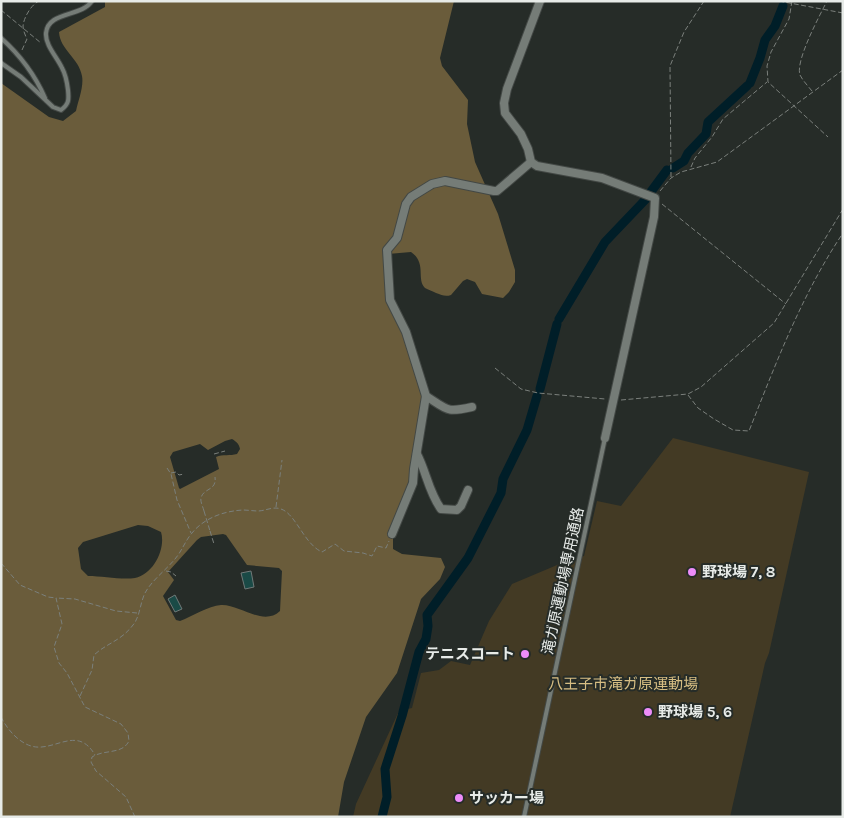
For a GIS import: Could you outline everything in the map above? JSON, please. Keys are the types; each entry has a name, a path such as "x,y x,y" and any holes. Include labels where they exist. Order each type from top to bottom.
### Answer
{"street":[{"path":"540,1 507,89 504,102 505,113 521,134 528,149 531,162 538,166 602,178 654,198 654,217 605,438"},
{"path":"392,534 414,483 414,469 426,396 406,332 390,300 387,252 396,238 406,204 411,197 432,184 442,181 497,191 531,162"},
{"path":"426,396 449,410 455,411 472,407"},
{"path":"417,454 436,502 441,509 457,510 461,506 468,490"}],"lane":[{"path":"1,64 21,77 53,107 61,110 69,100 67,80 48,42 46,33 50,23 85,8 92,1"},
{"path":"1,38 18,54 38,82 46,100"},
{"name":"滝ガ原運動場専用通路","path":"524,817 605,438"}],"path":[{"path":"18,54 24,49 27,39 23,28 25,18 31,8 39,1"},
{"path":"671,178 670,66 684,32 704,1"},
{"path":"779,1 843,13"},
{"path":"792,1 789,19 771,52 767,66 768,82 828,137"},
{"path":"812,92 800,74 800,67 809,37 827,1"},
{"path":"1,10 42,44"},
{"path":"786,304 654,198 671,178 690,168 717,162 843,70"},
{"path":"690,168 723,119 768,82"},
{"path":"495,368 521,389 538,393 614,400 688,394 701,387 774,323 843,209"},
{"path":"688,394 698,408 714,419 733,430 749,431 786,338 825,260 843,233"},
{"path":"214,454 226,451"},
{"path":"276,508 282,460"},
{"path":"167,468 171,474 177,500 191,534"},
{"path":"171,474 176,472 178,475 184,474"},
{"path":"214,544 200,499 213,486 215,477"},
{"path":"80,696 92,670 94,655 124,635 135,623 145,594 150,586 176,558 191,534 198,527 219,514 244,510 283,509 296,522 303,536 322,552 336,544 344,551 372,556 377,546 386,548 392,534"},
{"path":"1,563 20,585 48,597 75,599 116,611 138,613"},
{"path":"165,571 171,572 176,576"},
{"path":"56,598 62,624 54,647 59,663 67,673 86,707 121,724 125,727 129,737 127,744 118,751 101,752 95,755 91,759 92,766 126,797 136,817"},
{"path":"1,717 13,735 30,746 42,746 74,740 86,744 95,755"}],"green space":[{"name":"八王子市滝ガ原運動場","path":"673,438 809,472 730,817 353,817 356,804 399,711 412,708 421,673 439,670 451,661 470,665 489,621 512,584 569,560 584,556 597,501 621,506"}],"shaded area":[{"path":"105,1 454,1 440,58 442,66 468,100 467,124 475,162 498,214 515,270 515,282 503,298 482,294 475,282 467,279 451,295 444,296 425,288 422,284 419,261 411,252 388,254 387,297 404,331 424,392 411,482 393,537 393,549 402,554 441,558 445,567 440,579 421,599 397,673 366,717 344,782 338,817 1,817 1,83 49,117 63,121 76,111 82,89 82,76 77,64 63,44 59,32 105,7","holes":["232,439 240,447 237,454 216,457 219,469 179,488 170,457 173,452 200,444 208,450","138,525 148,526 161,532 162,538 160,553 153,566 142,576 135,578 88,576 81,569 78,548 83,542","226,535 247,565 279,568 282,571 280,611 266,617 221,605 206,609 180,621 176,620 163,596 174,580 168,572 201,537"]}],"building":[{"path":"251,571 254,587 245,589 241,573"},
{"path":"175,595 182,609 175,612 168,599"}],"waterway":[{"path":"750,83 765,40 775,26 783,6"},
{"path":"673,168 684,161 688,153 706,134 708,122 747,86"},
{"path":"650,193 667,170"},
{"path":"559,319 605,242 646,199"},
{"path":"540,389 557,324"},
{"path":"382,817 387,797 385,769 402,716 419,652 426,639 427,615 468,558 501,493 503,479 527,430 537,396"}],"place":[{"name":"野球場 7, 8","path":"692,572"},
{"name":"テニスコート","path":"525,654"},
{"name":"野球場 5, 6","path":"648,712"},
{"name":"サッカー場","path":"459,798"}]}
